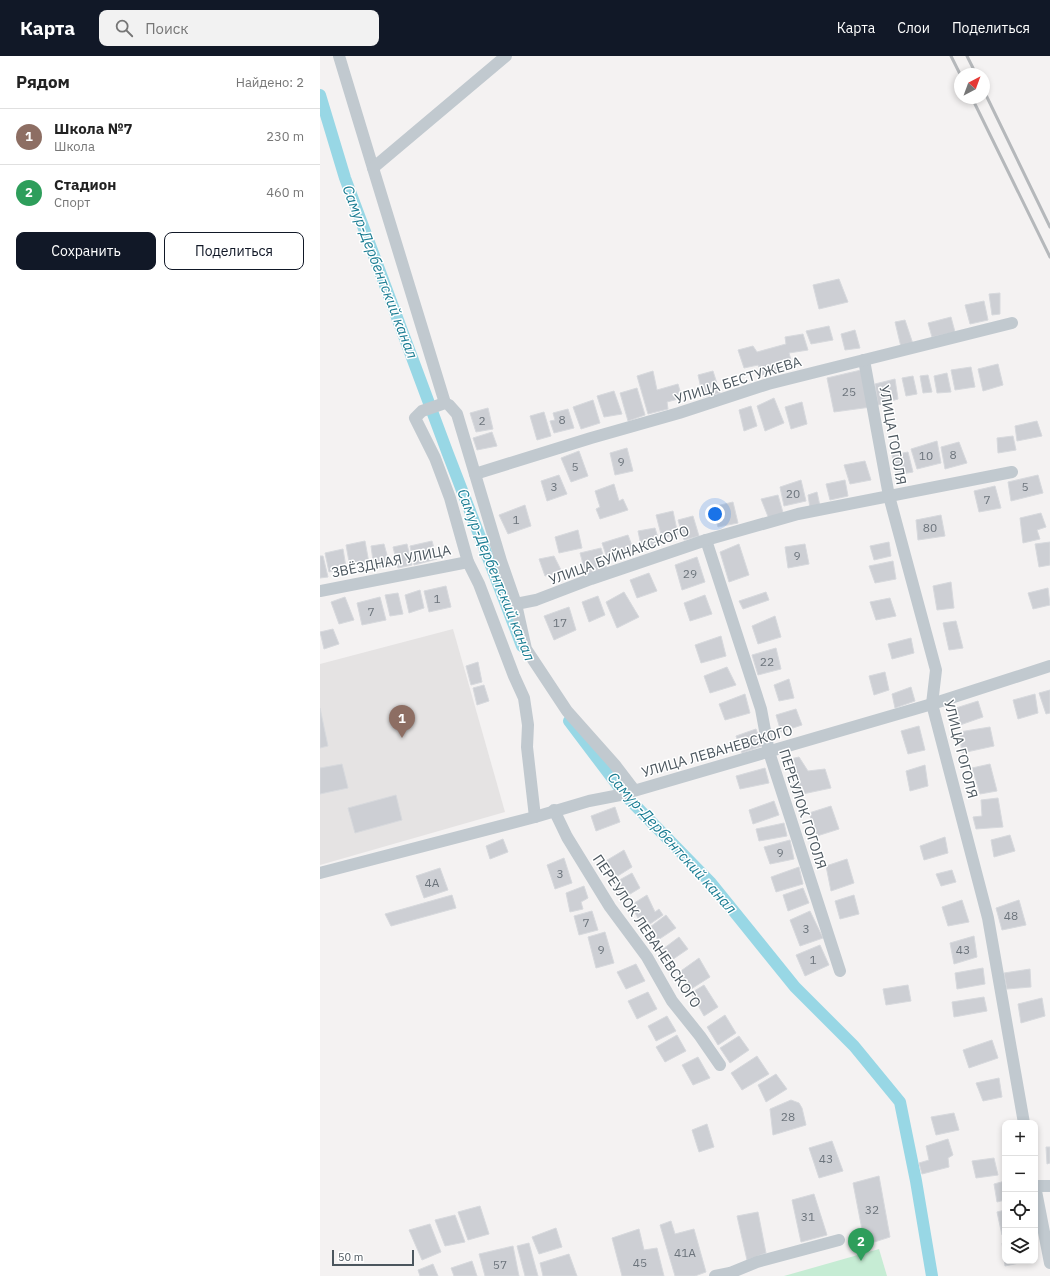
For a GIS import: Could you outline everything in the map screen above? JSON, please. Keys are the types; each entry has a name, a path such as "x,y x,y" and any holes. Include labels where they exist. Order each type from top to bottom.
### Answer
{"street":[{"path":"339,56 442,404"},
{"path":"373,168 506,56"},
{"name":"УЛИЦА БЕСТУЖЕВА","path":"475,474 591,438 679,413 768,384 1012,323"},
{"name":"УЛИЦА ГОГОЛЯ","path":"864,360 890,496 936,670 932,704 988,918 1023,1120"},
{"path":"535,817 527,747 528,726 524,698 514,676 479,584 468,562 450,498 435,458 415,418 422,411 442,404 449,405 457,414 501,561 516,604 526,649 567,711 615,765 627,792"},
{"name":"УЛИЦА БУЙНАКСКОГО","path":"516,604 536,600 591,579 706,540 798,514 1012,472"},
{"name":"ПЕРЕУЛОК ГОГОЛЯ","path":"706,540 761,709 769,752 840,971"},
{"name":"ЗВЁЗДНАЯ УЛИЦА","path":"320,591 468,562"},
{"name":"УЛИЦА ЛЕВАНЕВСКОГО","path":"320,873 535,817 554,810 627,792 769,752 932,704 1050,666"},
{"name":"ПЕРЕУЛОК ЛЕВАНЕВСКОГО","path":"554,810 568,837 610,907 647,958 672,1000 720,1065"},
{"path":"1038,1186 1050,1186"},
{"path":"1036,1192 1050,1263"},
{"path":"715,1276 757,1262 839,1240"}],"shaded area":[{"path":"453,629 505,812 320,865 320,664"}],"green space":[{"path":"879,1249 887,1276 784,1276"}],"building":[{"path":"839,279 848,302 819,309 813,285"},
{"path":"1000,293 1000,314 992,315 989,294"},
{"path":"984,301 988,320 970,324 965,305"},
{"path":"951,317 955,332 932,337 928,323"},
{"path":"905,320 913,344 901,347 895,322"},
{"path":"829,326 833,340 811,344 806,331"},
{"path":"855,330 860,348 845,350 841,334"},
{"path":"803,334 808,350 789,353 793,367 762,375 758,365 744,368 738,350 753,346 757,352 786,344 785,337"},
{"path":"998,364 1003,385 983,391 978,369"},
{"path":"971,367 975,387 955,390 951,370"},
{"path":"861,370 871,407 834,412 827,378"},
{"path":"653,371 657,390 678,384 682,398 667,402 668,409 648,414 637,376"},
{"path":"713,371 720,393 703,397 698,375"},
{"path":"947,373 951,392 937,393 934,376"},
{"path":"928,375 932,392 923,393 920,376"},
{"path":"913,376 917,394 906,396 902,378"},
{"path":"895,379 898,399 878,405 875,384"},
{"path":"637,388 645,415 628,421 620,393"},
{"path":"614,391 622,414 604,417 597,396"},
{"path":"774,398 784,423 765,431 757,406"},
{"path":"593,400 600,423 581,429 573,407"},
{"path":"802,402 807,424 791,429 785,407"},
{"path":"751,406 757,426 744,431 739,410"},
{"path":"488,408 493,429 476,432 470,413"},
{"path":"568,409 574,428 554,433 550,421 555,420 553,413"},
{"path":"544,412 551,436 537,440 530,416"},
{"path":"1037,421 1042,436 1017,441 1015,426"},
{"path":"492,432 497,446 477,450 473,438"},
{"path":"1013,436 1016,450 998,453 997,438"},
{"path":"937,441 941,463 917,469 911,449"},
{"path":"959,442 967,463 945,469 941,447"},
{"path":"627,448 633,471 615,475 610,453"},
{"path":"579,451 588,476 571,482 561,458"},
{"path":"908,452 913,472 896,475 892,455"},
{"path":"865,461 871,480 850,484 844,465"},
{"path":"559,475 567,494 547,501 541,481"},
{"path":"1038,475 1043,493 1011,501 1008,482"},
{"path":"801,480 806,501 784,506 780,487"},
{"path":"845,480 848,496 830,500 826,484"},
{"path":"614,484 619,501 623,499 628,510 600,519 596,509 600,507 595,491"},
{"path":"995,486 1001,508 979,512 974,491"},
{"path":"817,492 820,506 810,508 808,495"},
{"path":"778,495 784,516 769,519 761,499"},
{"path":"733,502 738,523 718,527 712,507"},
{"path":"525,505 531,526 508,534 499,515"},
{"path":"673,511 678,535 662,538 656,515"},
{"path":"1041,513 1046,527 1037,530 1040,539 1023,543 1020,518"},
{"path":"941,515 945,536 918,540 916,520"},
{"path":"693,516 699,536 684,540 678,520"},
{"path":"655,528 660,544 642,550 638,531"},
{"path":"578,530 582,548 559,553 555,537"},
{"path":"628,535 634,551 608,561 602,543"},
{"path":"365,541 369,563 350,567 346,545"},
{"path":"432,541 437,559 414,565 410,546"},
{"path":"889,542 891,556 874,560 870,546"},
{"path":"1050,542 1050,565 1039,567 1035,544"},
{"path":"384,544 390,566 374,568 371,546"},
{"path":"407,544 412,565 398,568 393,547"},
{"path":"739,544 749,575 729,582 720,552"},
{"path":"805,544 809,564 788,568 785,547"},
{"path":"601,548 607,569 586,575 580,553"},
{"path":"343,549 346,567 329,572 325,553"},
{"path":"320,556 323,556 328,577 320,578"},
{"path":"554,556 562,572 545,576 539,559"},
{"path":"697,557 705,582 682,590 675,565"},
{"path":"893,561 896,579 875,583 869,566"},
{"path":"649,573 657,591 637,598 630,580"},
{"path":"951,582 954,608 937,610 933,586"},
{"path":"446,586 451,607 429,612 424,591"},
{"path":"1048,588 1050,605 1033,609 1028,593"},
{"path":"420,590 424,608 409,613 405,595"},
{"path":"624,592 639,617 617,628 606,602"},
{"path":"766,592 769,600 743,609 739,601"},
{"path":"398,593 403,614 390,616 385,595"},
{"path":"705,595 712,614 690,621 684,603"},
{"path":"598,596 605,615 589,622 582,602"},
{"path":"345,597 354,620 339,624 331,602"},
{"path":"380,597 386,620 362,625 357,603"},
{"path":"890,598 896,616 876,620 870,602"},
{"path":"569,607 576,630 554,640 544,616"},
{"path":"775,616 781,637 758,644 752,626"},
{"path":"956,621 963,648 949,650 943,623"},
{"path":"333,629 339,644 324,649 320,632"},
{"path":"721,636 726,656 701,663 695,645"},
{"path":"911,638 914,653 892,659 888,644"},
{"path":"776,648 781,669 758,675 752,655"},
{"path":"478,662 482,682 471,685 466,666"},
{"path":"727,667 736,685 710,693 704,676"},
{"path":"885,672 889,690 874,695 869,676"},
{"path":"789,679 794,698 779,701 774,685"},
{"path":"484,685 489,701 477,705 473,688"},
{"path":"911,687 915,701 895,708 892,694"},
{"path":"1050,690 1050,713 1046,714 1039,693"},
{"path":"745,694 750,713 725,720 719,704"},
{"path":"1035,694 1038,713 1018,719 1013,700"},
{"path":"978,701 983,717 960,725 956,708"},
{"path":"320,708 328,746 320,748"},
{"path":"796,709 802,725 781,732 776,715"},
{"path":"919,726 925,750 908,754 901,731"},
{"path":"990,727 994,746 962,753 959,732"},
{"path":"756,729 762,746 742,753 736,736"},
{"path":"799,757 808,771 825,769 831,788 798,795 786,760"},
{"path":"342,764 348,788 320,794 320,768"},
{"path":"990,764 997,791 980,794 972,768"},
{"path":"925,765 928,786 910,791 906,771"},
{"path":"765,768 769,783 740,789 736,776"},
{"path":"396,795 402,820 355,833 348,808"},
{"path":"998,798 1003,827 976,829 973,817 982,816 981,800"},
{"path":"774,801 779,815 753,824 749,810"},
{"path":"831,806 839,829 817,836 809,813"},
{"path":"615,807 620,822 596,831 591,816"},
{"path":"784,823 787,836 759,841 756,829"},
{"path":"1010,835 1015,851 994,857 991,840"},
{"path":"945,837 948,853 924,860 920,846"},
{"path":"503,839 508,852 490,859 486,846"},
{"path":"790,840 794,859 770,864 764,847"},
{"path":"624,850 632,867 613,879 604,862"},
{"path":"564,858 572,883 555,889 547,865"},
{"path":"847,859 854,883 831,891 826,866"},
{"path":"799,867 803,884 776,892 771,877"},
{"path":"440,868 448,890 424,898 416,876"},
{"path":"952,870 956,882 941,886 936,874"},
{"path":"632,873 640,888 622,899 614,883"},
{"path":"584,886 588,898 581,902 583,909 570,912 566,893"},
{"path":"803,888 809,903 788,911 783,895"},
{"path":"452,895 456,908 391,926 385,914"},
{"path":"647,895 655,912 659,909 663,915 650,924 647,919 641,924 631,905"},
{"path":"854,895 859,914 840,919 835,901"},
{"path":"962,900 969,922 948,926 942,907"},
{"path":"1019,900 1026,925 1002,930 996,908"},
{"path":"592,911 598,930 579,935 574,916"},
{"path":"810,911 823,938 800,946 790,920"},
{"path":"666,915 676,928 658,940 650,927"},
{"path":"605,932 614,963 596,968 588,937"},
{"path":"974,936 977,957 954,964 950,943"},
{"path":"679,937 688,949 666,964 659,952"},
{"path":"820,945 829,965 805,976 796,955"},
{"path":"699,958 710,977 688,991 678,973"},
{"path":"636,964 645,981 626,989 617,972"},
{"path":"983,968 985,984 957,989 955,973"},
{"path":"1030,969 1031,987 1007,989 1004,973"},
{"path":"704,985 718,1007 704,1016 691,993"},
{"path":"908,985 911,1001 886,1005 883,989"},
{"path":"648,992 657,1009 637,1019 628,1001"},
{"path":"984,997 987,1011 954,1017 952,1002"},
{"path":"1042,998 1045,1016 1021,1023 1018,1004"},
{"path":"725,1015 736,1033 718,1045 707,1027"},
{"path":"667,1016 676,1031 656,1041 648,1026"},
{"path":"677,1035 686,1051 665,1062 656,1047"},
{"path":"739,1036 749,1050 730,1063 720,1048"},
{"path":"992,1040 998,1058 969,1068 963,1050"},
{"path":"757,1056 769,1074 742,1090 731,1073"},
{"path":"698,1057 710,1078 693,1085 682,1065"},
{"path":"776,1074 787,1089 766,1102 758,1085"},
{"path":"999,1078 1002,1097 983,1101 976,1083"},
{"path":"791,1100 799,1103 802,1108 806,1125 773,1135 770,1109"},
{"path":"954,1113 959,1130 936,1135 931,1117"},
{"path":"707,1124 714,1147 699,1152 692,1130"},
{"path":"948,1139 953,1155 948,1158 949,1167 922,1174 919,1163 929,1160 926,1146"},
{"path":"832,1141 843,1171 819,1178 809,1148"},
{"path":"1046,1147 1050,1147 1050,1163 1047,1164"},
{"path":"994,1158 998,1175 976,1178 972,1161"},
{"path":"879,1176 890,1237 865,1245 853,1183"},
{"path":"1002,1182 1002,1201 997,1202 994,1184"},
{"path":"814,1194 827,1235 801,1242 792,1200"},
{"path":"480,1206 489,1234 468,1240 458,1212"},
{"path":"1002,1211 1002,1235 997,1212"},
{"path":"758,1212 766,1253 747,1260 737,1216"},
{"path":"455,1215 465,1242 445,1246 435,1220"},
{"path":"671,1221 675,1234 694,1229 706,1272 695,1276 675,1276 660,1225"},
{"path":"430,1224 441,1252 422,1260 409,1230"},
{"path":"556,1228 562,1247 539,1254 532,1237"},
{"path":"639,1229 644,1250 657,1248 664,1276 622,1276 612,1238"},
{"path":"529,1243 538,1276 525,1276 517,1246"},
{"path":"513,1246 519,1276 485,1276 479,1254"},
{"path":"569,1254 577,1276 543,1276 540,1263"},
{"path":"472,1261 477,1276 454,1276 451,1268"},
{"path":"433,1264 438,1276 420,1276 418,1270"}],"waterway":[{"name":"Самур-Дербентский канал","path":"320,95 345,178 448,454 522,646"},
{"name":"Самур-Дербентский канал","path":"569,721 625,795 711,883 795,987 854,1046 900,1102 916,1181 932,1276"}],"railway":[{"path":"951,56 957,68"},
{"path":"967,56 973,68"},
{"path":"990,103 1050,227"},
{"path":"975,104 1050,257"}],"place":[{"name":"Школа №7","path":"402,738"},
{"name":"Стадион","path":"861,1261"}]}
